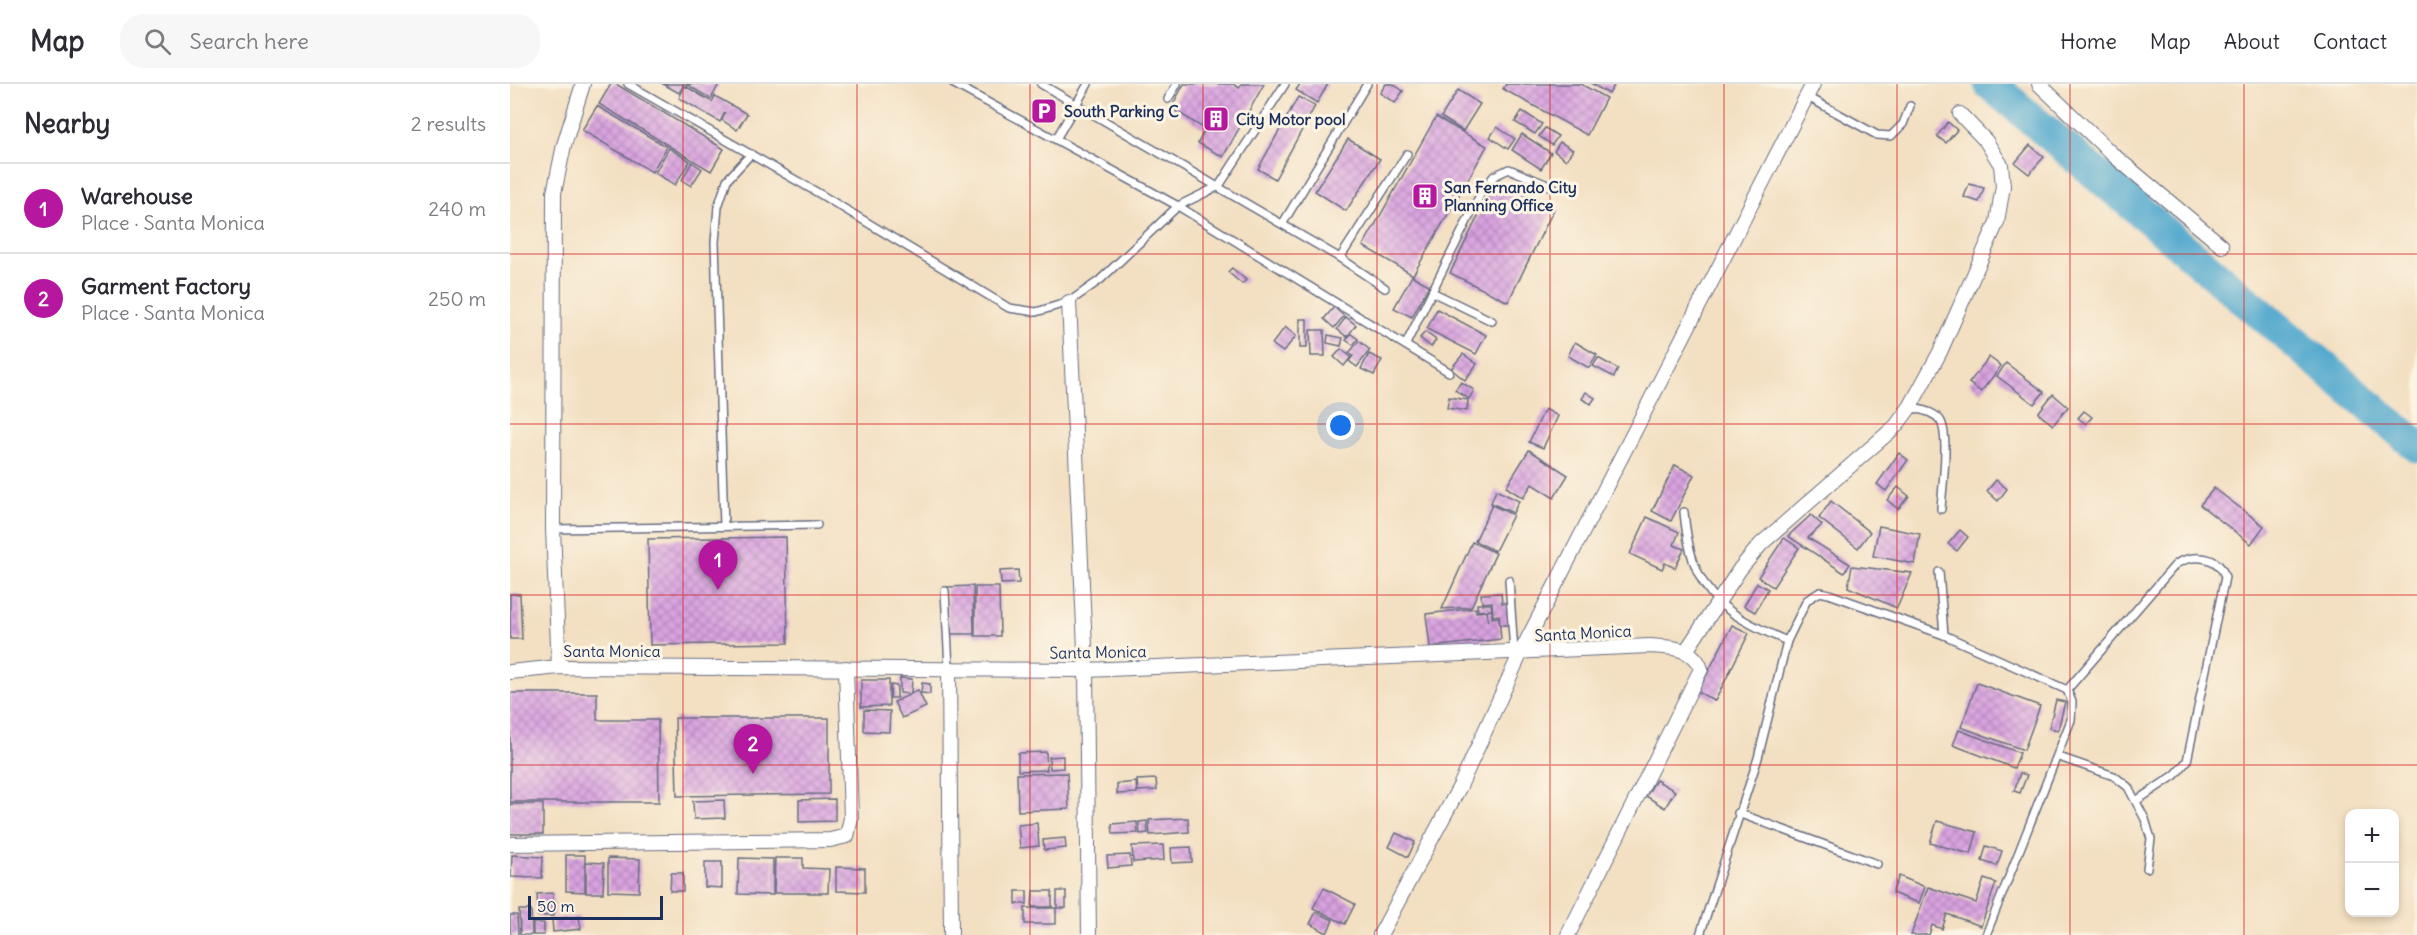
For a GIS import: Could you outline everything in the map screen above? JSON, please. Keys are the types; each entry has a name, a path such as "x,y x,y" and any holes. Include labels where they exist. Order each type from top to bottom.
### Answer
{"street":[{"path":"559,667 554,529 554,193 564,145 583,84"},
{"path":"2039,84 2112,154 2222,246"},
{"path":"1380,935 1484,740 1518,652 1811,90"},
{"path":"1572,934 1701,669 1695,657 1686,651 1761,544 1896,426 1910,407 1940,352 1997,222 2001,200 2001,165 1986,141 1960,114"},
{"path":"1068,302 1086,670 1089,935"},
{"name":"Santa Monica","path":"510,672 559,667 1086,670 1650,646 1686,651"},
{"path":"510,844 830,840 847,836 851,818 846,668"},
{"path":"949,668 951,935"}],"lane":[{"path":"628,84 751,154 1009,308 1036,312 1068,302 1100,280 1178,206 1219,186 1285,84"},
{"path":"954,84 1178,206 1449,372"},
{"path":"1041,84 1283,223 1385,288"},
{"path":"1056,139 1088,84"},
{"path":"1168,99 1177,84"},
{"path":"1283,223 1367,84"},
{"path":"1811,90 1877,135 1892,136 1903,124 1910,106"},
{"path":"724,526 715,242 717,218 727,180 751,154"},
{"path":"1340,258 1407,154"},
{"path":"1406,344 1482,191 1494,176 1509,169 1555,188"},
{"path":"1432,292 1492,321"},
{"path":"1910,407 1930,413 1940,421 1944,433 1941,509"},
{"path":"1684,512 1687,543 1692,562 1718,603 1753,626 1787,641"},
{"path":"554,529 817,525"},
{"path":"2067,690 2176,564 2186,558 2197,556 2217,562 2223,569 2224,577 2187,761 2175,776 2136,801"},
{"path":"1939,572 1944,635"},
{"path":"1509,580 1518,652"},
{"path":"945,591 949,668"},
{"path":"1700,935 1738,813 1758,758 1787,641 1807,600 1820,592 1843,598 1944,635 2067,690 2072,702 2072,720 1986,935"},
{"path":"2059,757 2114,776 2128,787 2151,839 2147,868"},
{"path":"1738,813 1877,864"}],"building":[{"path":"611,84 616,84 724,149 711,171 599,104"},
{"path":"663,84 684,84 679,93"},
{"path":"686,84 719,84 711,99"},
{"name":"City Motor pool","path":"1184,84 1233,84 1239,88 1241,84 1264,84 1223,157 1198,143 1205,129 1171,108"},
{"path":"1300,84 1328,84 1317,103 1296,90"},
{"path":"1386,84 1393,84 1403,91 1395,103 1380,93"},
{"path":"1506,84 1581,84 1606,98 1587,135 1503,89"},
{"path":"1592,84 1615,84 1609,94"},
{"path":"685,86 712,102 715,96 747,114 737,130 722,120 725,112 720,122 679,98"},
{"path":"1458,90 1480,104 1463,131 1441,117"},
{"path":"1298,97 1315,106 1275,179 1258,169"},
{"path":"597,106 667,147 652,172 582,130"},
{"path":"1522,111 1542,124 1535,134 1515,122"},
{"name":"San Fernando City Planning Office","path":"1436,117 1487,146 1413,275 1363,246"},
{"path":"1948,122 1957,130 1946,143 1937,136"},
{"path":"1497,127 1515,139 1508,149 1490,137"},
{"path":"1545,128 1558,136 1552,145 1539,136"},
{"path":"1522,134 1551,153 1541,169 1512,150"},
{"path":"1348,139 1380,159 1346,211 1315,191"},
{"path":"1560,142 1573,150 1566,160 1554,151"},
{"path":"2030,145 2044,157 2029,174 2015,163"},
{"path":"669,148 690,161 675,185 655,173"},
{"path":"692,162 702,169 691,186 682,180"},
{"path":"1496,180 1554,209 1508,302 1450,273"},
{"path":"1969,184 1984,188 1979,202 1964,197"},
{"path":"1232,268 1246,280 1242,284 1228,272"},
{"path":"1412,276 1429,285 1412,317 1394,308"},
{"path":"1334,307 1344,316 1334,328 1324,319"},
{"path":"1437,309 1486,335 1476,354 1427,329"},
{"path":"1346,317 1356,325 1347,337 1337,329"},
{"path":"1300,319 1307,319 1307,348 1300,348"},
{"path":"1285,327 1296,336 1283,352 1272,344"},
{"path":"1310,330 1324,330 1325,356 1311,356"},
{"path":"1425,332 1436,340 1431,347 1420,338"},
{"path":"1351,334 1358,339 1353,345 1346,340"},
{"path":"1328,335 1343,338 1341,346 1327,343"},
{"path":"1359,341 1370,350 1357,367 1349,361 1353,356 1349,353"},
{"path":"1575,342 1597,355 1589,368 1568,356"},
{"path":"1341,349 1351,357 1344,366 1334,357"},
{"path":"1369,354 1382,360 1374,375 1361,369"},
{"path":"1463,354 1477,364 1465,380 1451,369"},
{"path":"1989,357 2001,366 1981,392 1969,383"},
{"path":"1598,358 1618,369 1614,377 1593,366"},
{"path":"2006,363 2044,392 2034,404 1997,376"},
{"path":"1461,382 1474,390 1469,399 1455,390"},
{"path":"1586,392 1595,398 1591,404 1582,399"},
{"path":"2053,394 2068,407 2053,425 2038,413"},
{"path":"1449,397 1468,400 1467,411 1447,408"},
{"path":"1545,409 1558,416 1543,448 1529,442"},
{"path":"2084,411 2092,417 2086,424 2078,418"},
{"path":"1529,450 1568,475 1554,498 1532,484 1523,498 1506,487"},
{"path":"1899,453 1908,460 1886,491 1877,484"},
{"path":"1675,465 1694,475 1671,521 1652,511"},
{"path":"1996,480 2007,489 1998,501 1987,491"},
{"path":"1898,487 1909,496 1898,509 1887,500"},
{"path":"2214,488 2264,526 2251,544 2200,505"},
{"path":"1496,490 1519,501 1513,513 1491,503"},
{"path":"1831,501 1870,532 1858,548 1819,518"},
{"path":"1492,505 1513,515 1495,551 1475,541"},
{"path":"1811,515 1822,525 1808,538 1850,564 1844,573 1788,536"},
{"path":"1647,517 1679,532 1674,545 1684,549 1675,568 1665,563 1662,569 1630,554"},
{"path":"1879,526 1920,534 1915,564 1873,556"},
{"path":"1960,530 1968,537 1957,551 1948,544"},
{"path":"786,537 788,643 650,645 648,539"},
{"path":"1784,538 1799,548 1773,587 1758,577"},
{"path":"1472,542 1496,553 1471,607 1442,609"},
{"path":"1852,566 1912,573 1897,608 1848,587"},
{"path":"1018,570 1019,583 1001,584 1000,571"},
{"path":"1757,583 1768,589 1755,612 1744,606"},
{"path":"973,586 974,634 948,634 947,587"},
{"path":"975,587 999,587 1000,636 975,636"},
{"path":"1501,593 1502,603 1509,603 1510,625 1500,625 1499,615 1493,616 1492,602 1482,603 1481,594"},
{"path":"510,594 520,594 522,639 510,639"},
{"path":"1477,604 1491,604 1492,610 1478,611"},
{"path":"1476,608 1476,612 1486,611 1488,621 1487,611 1492,610 1492,618 1499,617 1501,639 1430,647 1426,614"},
{"path":"1732,625 1749,633 1715,701 1698,692"},
{"path":"900,678 912,679 911,693 918,690 926,707 902,718 894,702 911,694 900,693"},
{"path":"861,680 889,680 889,706 861,707"},
{"path":"922,683 930,684 930,694 921,693"},
{"path":"1977,683 2040,706 2024,750 1961,727"},
{"path":"891,685 897,686 897,698 890,698"},
{"path":"510,693 597,693 597,720 658,720 659,802 510,802"},
{"path":"2056,700 2065,702 2058,730 2049,728"},
{"path":"864,710 890,711 889,732 864,731"},
{"path":"675,718 829,718 829,794 677,796"},
{"path":"1959,730 2020,753 2014,768 1953,745"},
{"path":"1046,752 1047,770 1018,771 1018,753"},
{"path":"1063,756 1063,768 1050,769 1049,757"},
{"path":"1067,773 1069,809 1018,811 1017,774"},
{"path":"2020,773 2027,775 2020,793 2014,791"},
{"path":"1156,779 1157,790 1138,791 1137,780"},
{"path":"1656,780 1675,791 1665,808 1646,796"},
{"path":"1136,782 1137,793 1117,794 1117,784"},
{"path":"835,799 835,821 799,822 799,800"},
{"path":"724,800 725,818 694,819 693,801"},
{"path":"510,804 543,804 543,834 510,834"},
{"path":"1188,818 1189,832 1150,835 1149,820"},
{"path":"1147,821 1148,833 1140,834 1139,822"},
{"path":"1937,821 1977,832 1971,854 1930,843"},
{"path":"1137,822 1138,833 1113,834 1112,824"},
{"path":"1037,823 1039,846 1020,848 1018,825"},
{"path":"1396,833 1415,842 1408,857 1389,847"},
{"path":"1065,838 1066,848 1044,850 1043,840"},
{"path":"1163,845 1164,860 1133,862 1132,846"},
{"path":"1986,846 2002,851 1997,866 1982,861"},
{"path":"1191,847 1192,862 1172,863 1171,848"},
{"path":"512,855 543,857 542,878 511,877"},
{"path":"566,855 585,855 585,892 566,891"},
{"path":"1130,855 1131,866 1108,868 1107,856"},
{"path":"608,858 640,859 639,892 608,891"},
{"path":"739,858 773,859 773,895 738,894"},
{"path":"775,858 803,858 803,868 829,869 828,893 774,893"},
{"path":"586,862 604,863 603,893 586,893"},
{"path":"705,862 722,862 722,888 705,887"},
{"path":"836,867 865,868 865,892 836,891"},
{"path":"671,873 683,873 683,891 670,891"},
{"path":"1899,876 1925,887 1919,903 1892,893"},
{"path":"1984,879 1996,883 1981,926 1947,914 1942,929 1932,925 1929,935 1911,935 1928,887 1976,903"},
{"path":"1324,888 1355,904 1345,924 1313,908"},
{"path":"1016,891 1027,891 1027,904 1016,904"},
{"path":"1033,891 1052,891 1052,907 1032,907"},
{"path":"1057,891 1066,891 1066,908 1057,908"},
{"path":"553,893 554,916 538,916 537,894"},
{"path":"1025,908 1056,908 1056,924 1025,924"},
{"path":"519,910 531,910 532,935 520,935"},
{"path":"1316,912 1333,920 1327,933 1310,924"},
{"path":"510,915 517,915 518,935 510,935"},
{"path":"579,917 581,929 553,932 552,919"},
{"path":"533,923 544,923 544,935 533,935"}],"waterway":[{"path":"1990,84 2417,446"}],"place":[{"name":"South Parking C","path":"1044,111"},
{"name":"City Motor pool","path":"1216,119"},
{"name":"San Fernando City Planning Office","path":"1425,196"},
{"name":"Warehouse","path":"718,590"},
{"name":"Garment Factory","path":"753,774"}]}
